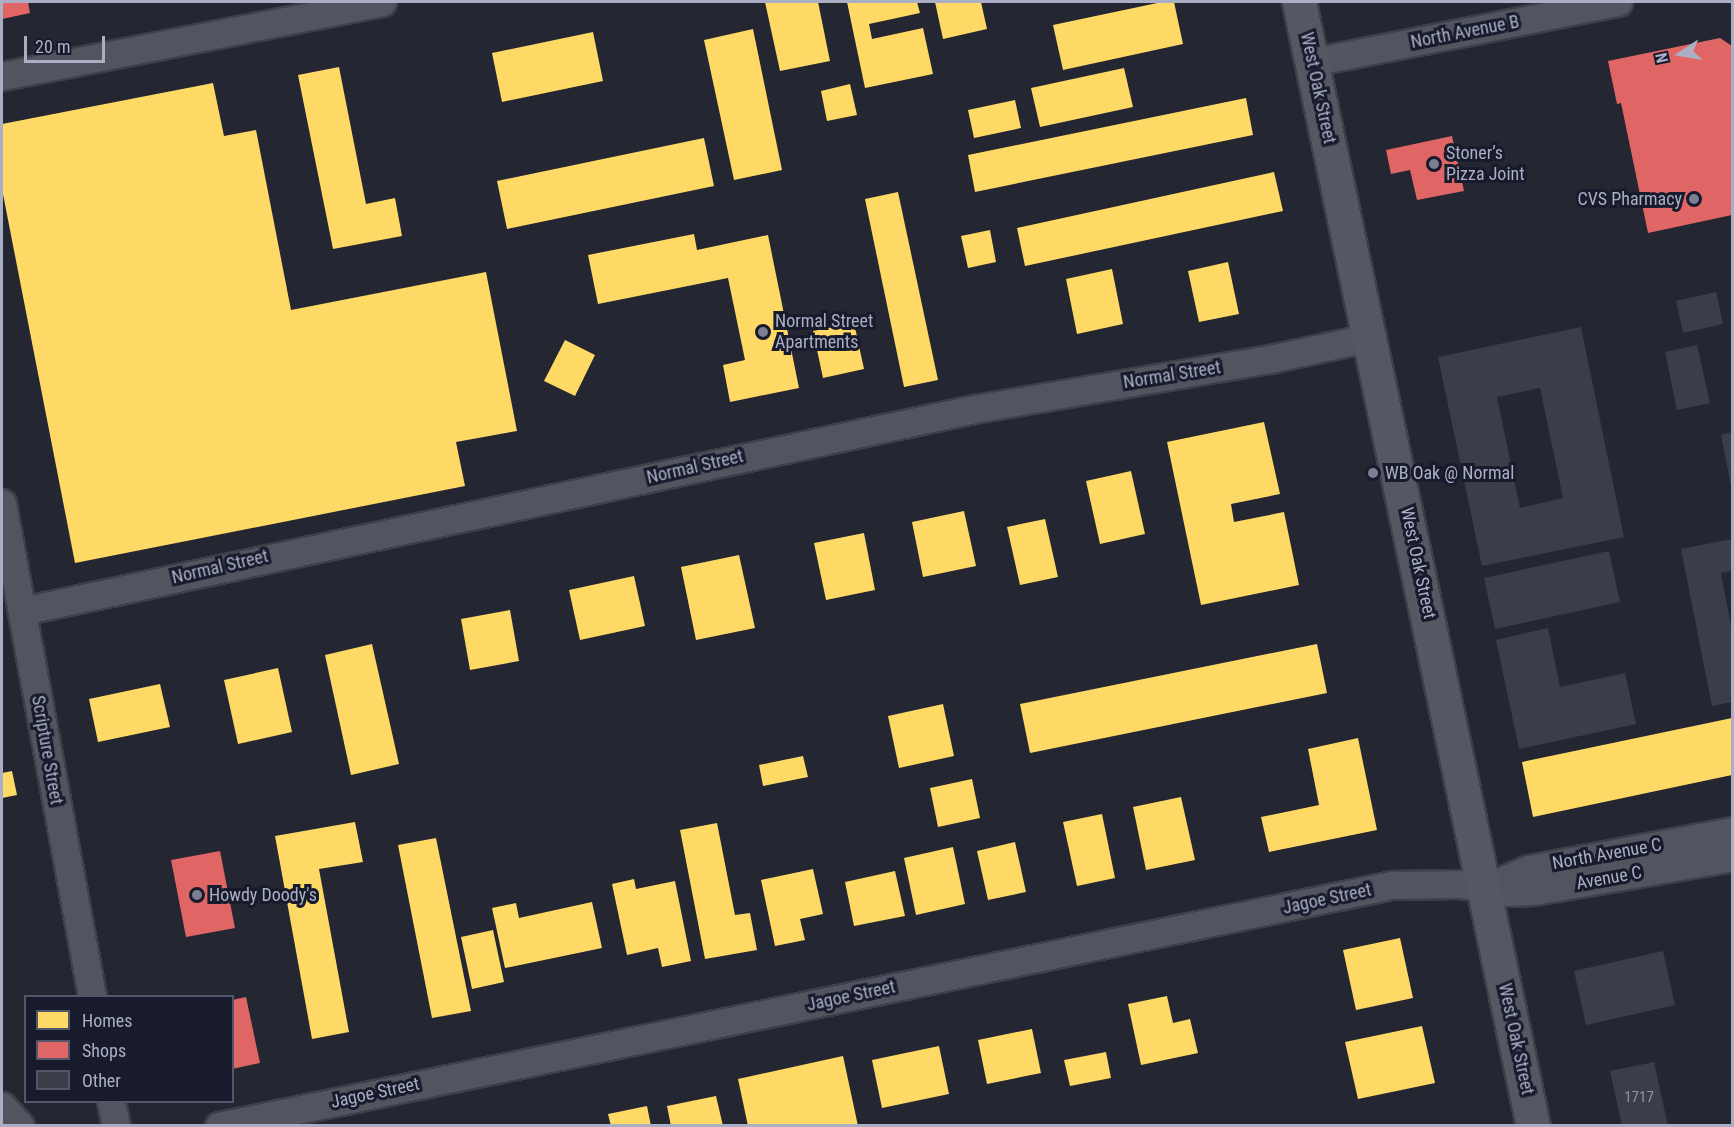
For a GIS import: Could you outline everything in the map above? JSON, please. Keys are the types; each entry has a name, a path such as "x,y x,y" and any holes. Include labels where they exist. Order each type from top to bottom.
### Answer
{"main road":[{"name":"West Oak Street","path":"1299,2 1372,337 1533,1125"}],"street":[{"path":"2,76 382,2"},
{"name":"North Avenue B","path":"1312,62 1618,2"},
{"name":"Normal Street","path":"22,611 952,413 1274,358 1372,337"},
{"name":"Scripture Street","path":"2,503 92,995"},
{"name":"North Avenue C","path":"1485,888 1529,868 1732,831"},
{"name":"Avenue C","path":"1485,888 1509,892 1534,891 1732,857"},
{"name":"Jagoe Street","path":"219,1125 1392,885 1459,884 1485,888"},
{"path":"111,1103 116,1125"},
{"path":"2,1106 20,1125"}],"building: Homes":[{"path":"765,2 818,2 830,61 780,71"},
{"path":"847,2 917,2 920,13 869,24 872,39 923,28 933,74 865,88"},
{"path":"935,2 981,2 987,29 943,39"},
{"path":"1162,2 1174,2 1183,44 1063,70 1053,25"},
{"path":"753,29 782,170 734,180 704,40"},
{"path":"593,32 603,81 502,102 492,53"},
{"path":"339,67 366,204 395,198 402,236 333,249 298,75"},
{"path":"1124,68 1133,107 1040,127 1031,88"},
{"path":"213,83 224,136 256,130 291,310 486,272 517,431 456,442 465,486 75,563 2,189 2,124"},
{"path":"850,84 857,115 827,121 821,91"},
{"path":"1246,98 1253,135 975,192 968,155"},
{"path":"1015,100 1021,128 974,138 968,110"},
{"path":"704,138 714,186 507,229 497,181"},
{"path":"1274,172 1283,211 1025,266 1017,228"},
{"path":"898,192 938,380 904,387 865,199"},
{"path":"990,230 996,262 968,268 961,236"},
{"name":"Normal Street Apartments","path":"694,234 697,250 768,235 799,388 730,402 723,365 745,360 728,278 598,304 588,255"},
{"path":"1228,262 1239,314 1199,322 1188,271"},
{"path":"1112,269 1123,324 1077,334 1066,279"},
{"path":"854,323 864,369 823,378 813,331"},
{"path":"565,340 595,355 575,396 544,381"},
{"path":"1264,422 1280,494 1231,504 1234,522 1284,512 1299,585 1201,605 1167,442"},
{"path":"1131,471 1145,534 1100,544 1086,481"},
{"path":"964,511 976,566 923,577 912,522"},
{"path":"1045,519 1058,577 1020,585 1007,527"},
{"path":"864,533 875,590 826,600 814,543"},
{"path":"739,555 755,628 696,640 681,567"},
{"path":"634,576 645,626 580,640 569,590"},
{"path":"510,610 519,661 470,670 461,619"},
{"path":"372,644 399,764 351,775 325,655"},
{"path":"1317,644 1327,693 1030,753 1020,704"},
{"path":"278,668 292,732 238,744 224,680"},
{"path":"160,684 170,727 98,742 89,699"},
{"path":"943,704 954,756 899,768 888,716"},
{"path":"1732,718 1732,775 1533,817 1522,762"},
{"path":"1358,738 1377,830 1269,852 1261,817 1319,805 1308,749"},
{"path":"803,756 808,777 763,786 759,765"},
{"path":"12,771 17,795 2,798 2,773"},
{"path":"972,779 980,818 938,827 930,788"},
{"path":"1181,797 1195,860 1146,870 1133,807"},
{"path":"1102,814 1115,878 1077,886 1063,822"},
{"path":"355,822 363,862 319,869 349,1032 312,1039 275,836"},
{"path":"717,823 735,915 750,913 757,950 705,959 680,830"},
{"path":"436,838 471,1011 432,1018 398,845"},
{"path":"1015,842 1026,892 988,900 977,851"},
{"path":"953,847 965,904 916,915 904,858"},
{"path":"813,869 823,914 800,919 805,940 775,946 761,880"},
{"path":"895,871 905,916 854,926 845,882"},
{"path":"634,879 636,889 675,881 691,961 662,967 658,948 627,955 612,884"},
{"path":"592,902 602,948 505,968 492,908 516,903 519,918"},
{"path":"493,930 504,982 472,989 461,937"},
{"path":"1400,938 1413,998 1356,1010 1343,950"},
{"path":"1167,996 1173,1023 1190,1019 1198,1053 1141,1065 1128,1004"},
{"path":"1422,1026 1435,1083 1358,1099 1345,1042"},
{"path":"1032,1029 1041,1073 987,1084 978,1040"},
{"path":"939,1046 949,1094 882,1108 872,1060"},
{"path":"1106,1052 1111,1078 1070,1086 1064,1060"},
{"path":"843,1056 858,1126 748,1126 738,1079"},
{"path":"716,1096 723,1126 671,1126 667,1106"},
{"path":"647,1106 651,1126 611,1126 608,1114"}],"building: Shops":[{"path":"2,2 28,2 30,13 2,19"},
{"name":"CVS Pharmacy","path":"1720,38 1732,46 1732,215 1648,233 1621,103 1617,104 1608,61"},
{"path":"1452,136 1464,191 1417,200 1410,170 1391,174 1386,150"},
{"path":"220,851 235,928 186,937 171,860"},
{"path":"246,997 260,1063 234,1069 234,1000"}],"building: Other":[{"path":"1716,292 1723,324 1683,333 1676,301"},
{"path":"1581,327 1624,537 1482,566 1438,357","holes":["1540,388 1563,498 1520,508 1497,397"]},
{"path":"1697,345 1710,403 1677,410 1665,352"},
{"path":"1732,432 1732,486 1731,486 1721,435"},
{"path":"1732,539 1732,571 1721,573 1732,631 1732,702 1712,706 1681,549"},
{"path":"1609,551 1620,602 1495,629 1484,578"},
{"path":"1548,628 1560,687 1625,673 1636,724 1519,749 1496,640"},
{"path":"1663,951 1675,1005 1586,1025 1574,971"},
{"path":"1654,1062 1668,1126 1622,1126 1610,1071"}],"place":[{"name":"Stoner’s Pizza Joint","path":"1434,164"},
{"name":"CVS Pharmacy","path":"1694,199"},
{"name":"Normal Street Apartments","path":"763,332"},
{"name":"WB Oak @ Normal","path":"1373,473"},
{"name":"Howdy Doody's","path":"197,895"}]}
